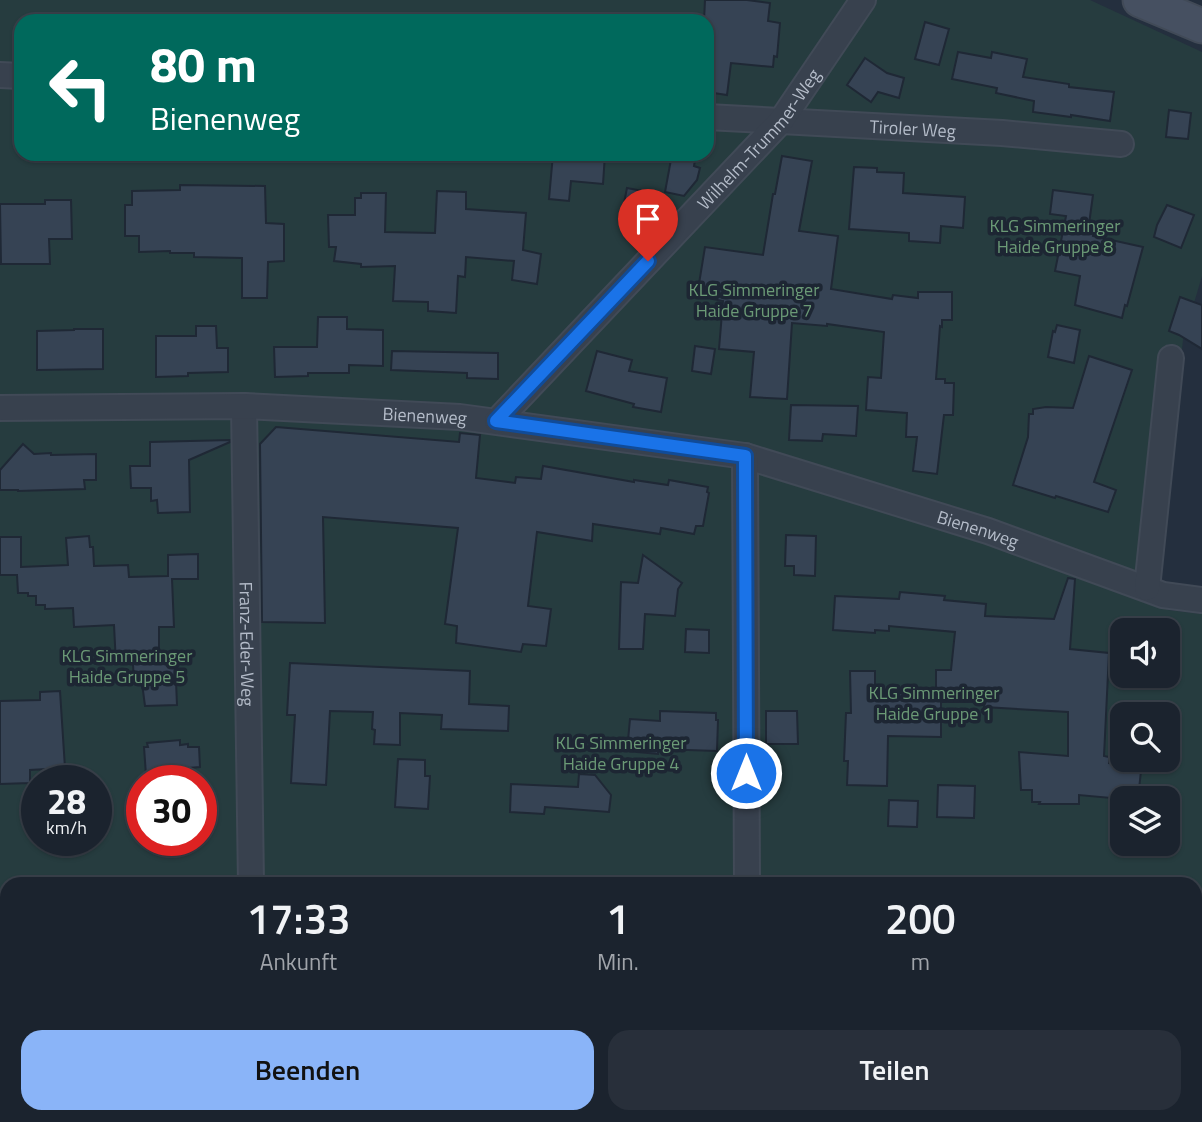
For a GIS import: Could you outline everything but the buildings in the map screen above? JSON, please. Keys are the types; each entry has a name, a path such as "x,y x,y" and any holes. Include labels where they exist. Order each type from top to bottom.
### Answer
{"street":[{"name":"Wilhelm-Trummer-Weg","path":"496,421 781,121 863,0"},
{"path":"1140,0 1190,14"},
{"name":"Tiroler Weg","path":"714,117 1002,133 1121,144"},
{"path":"1147,589 1171,358"},
{"name":"Bienenweg","path":"0,408 244,406 460,417 745,456 988,531 1163,595 1202,600"},
{"name":"Franz-Eder-Weg","path":"244,406 251,877"},
{"path":"745,456 747,877"}],"green space":[{"path":"0,0 1090,0 1202,52 1202,276 1183,340 1157,585 1168,610 1202,614 1202,877 0,877"}],"route":[{"path":"648,261 496,421 745,456 746,773"}],"park label":[{"name":"KLG Simmeringer Haide Gruppe 8","path":"1055,235"},
{"name":"KLG Simmeringer Haide Gruppe 7","path":"754,299"},
{"name":"KLG Simmeringer Haide Gruppe 5","path":"127,665"},
{"name":"KLG Simmeringer Haide Gruppe 1","path":"934,702"},
{"name":"KLG Simmeringer Haide Gruppe 4","path":"621,752"}]}
